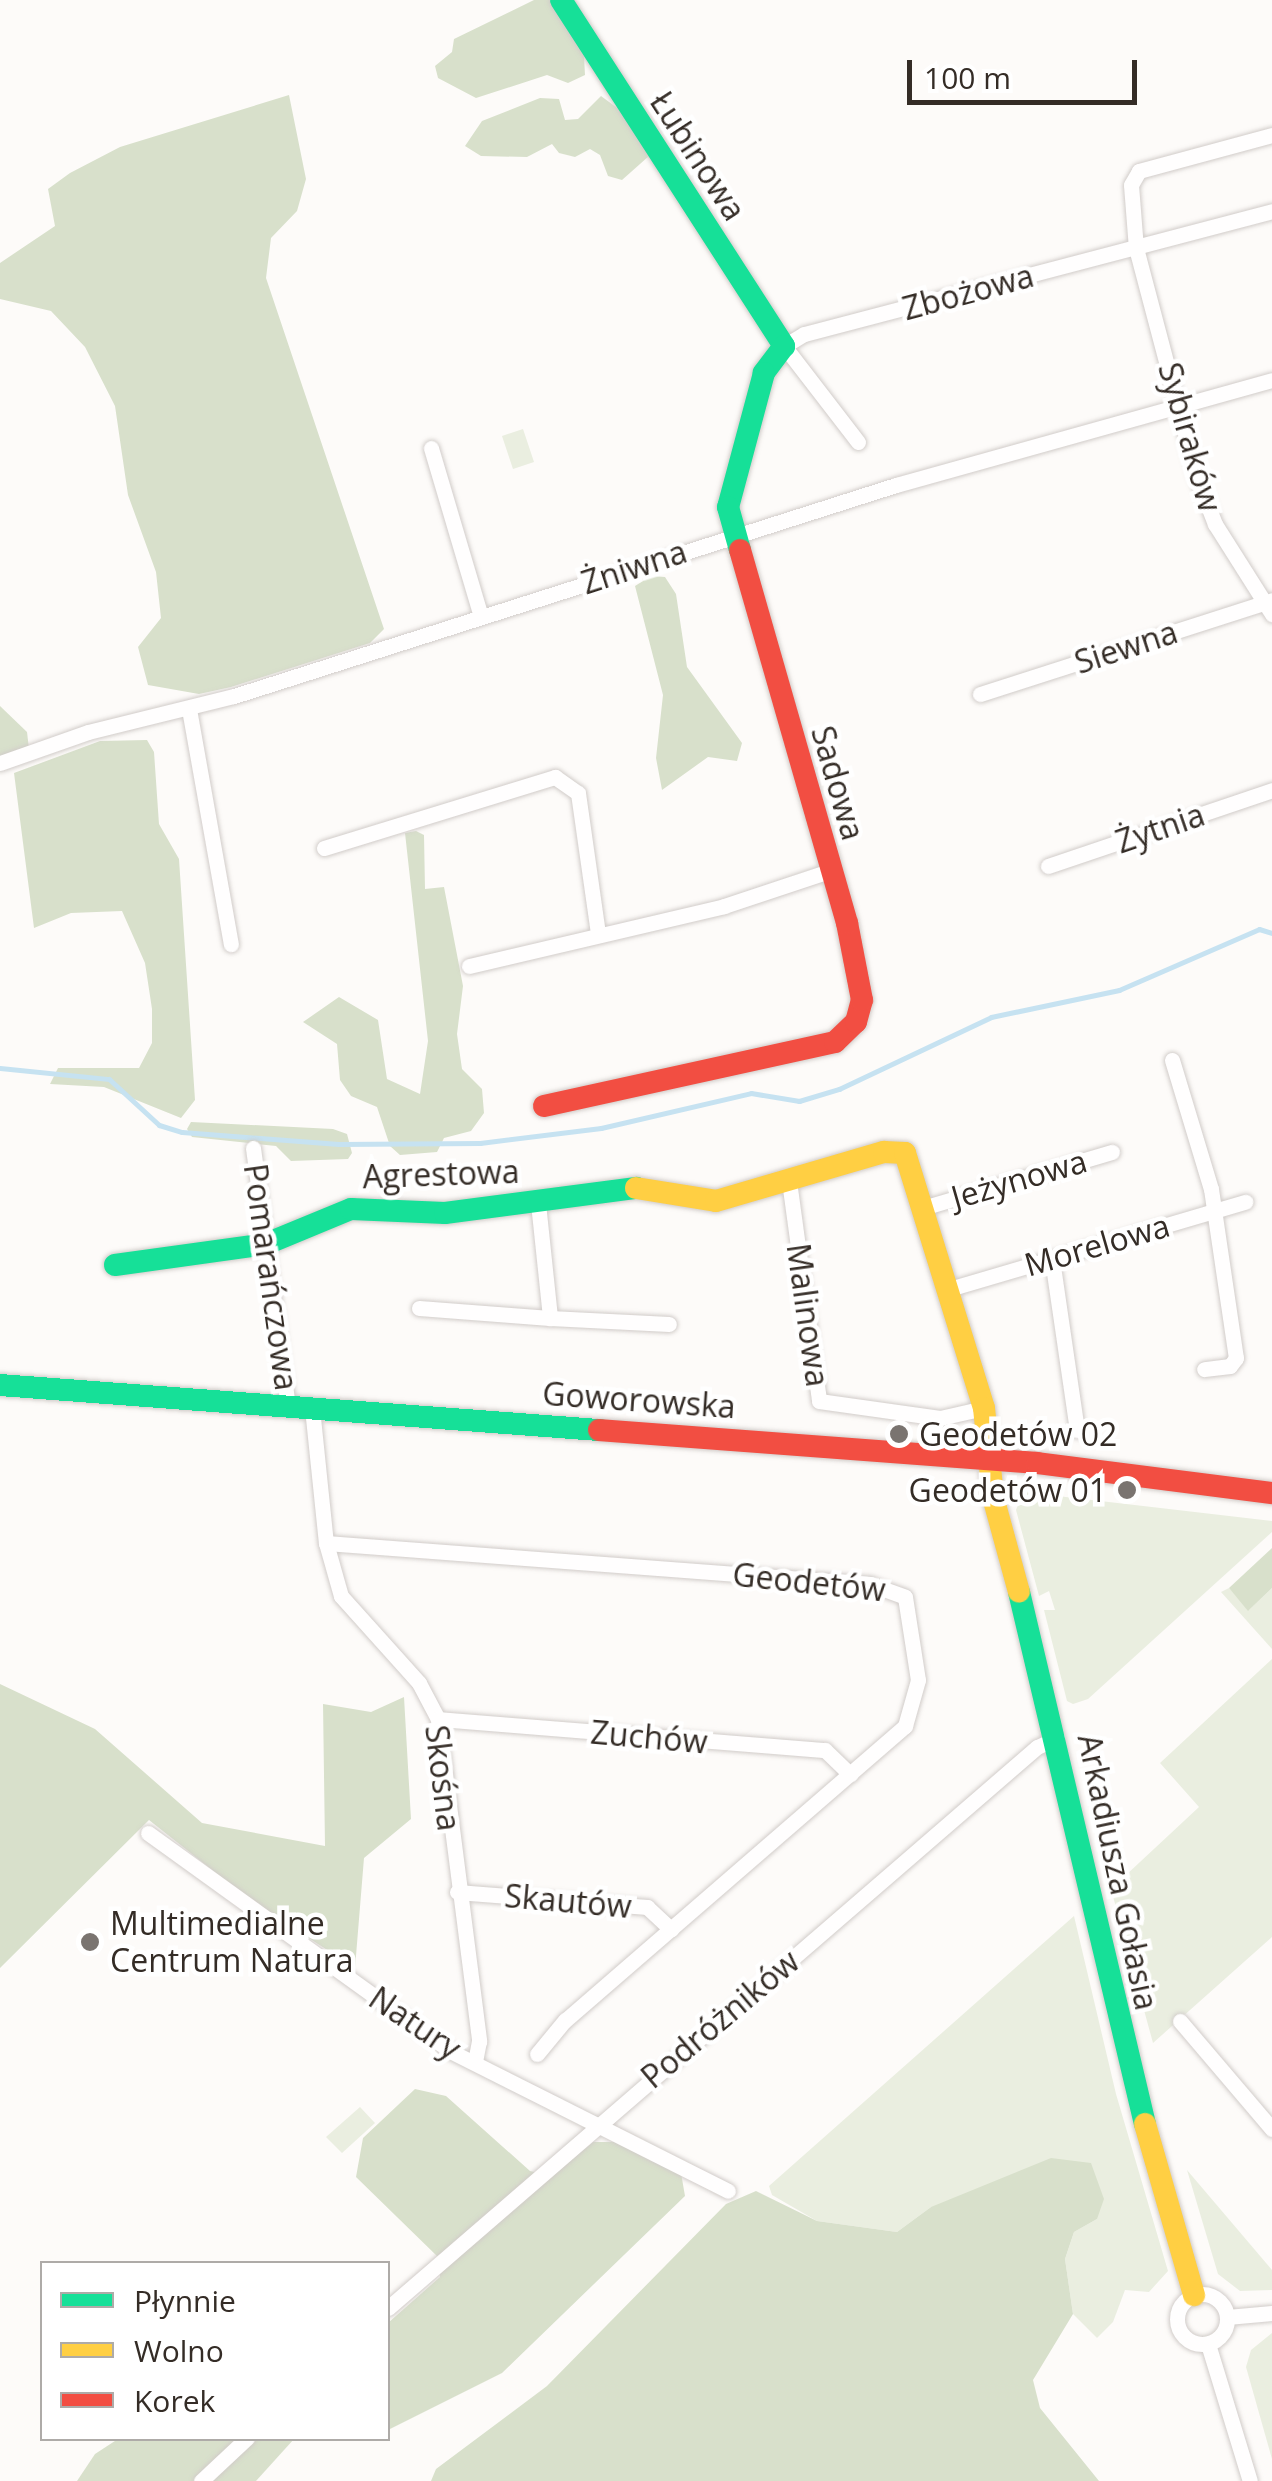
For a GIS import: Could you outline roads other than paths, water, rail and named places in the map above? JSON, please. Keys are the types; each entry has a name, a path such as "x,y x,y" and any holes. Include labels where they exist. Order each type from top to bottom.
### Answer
{"street":[{"name":"Łubinowa","path":"561,0 784,346"},
{"name":"Sybiraków","path":"1270,605 1204,500 1136,248 1131,186 1139,172 1272,135"},
{"name":"Zbożowa","path":"784,346 804,334 1272,212"},
{"path":"784,346 858,442"},
{"name":"Sadowa","path":"544,1106 620,1094 835,1042 856,1022 862,1000 847,923 733,535 729,499 764,373 784,346"},
{"name":"Żniwna","path":"0,764 88,732 188,709 733,535 1272,380"},
{"path":"431,448 482,617"},
{"name":"Siewna","path":"980,694 1270,605"},
{"path":"188,709 231,944"},
{"path":"324,848 555,777 578,793 598,934"},
{"name":"Żytnia","path":"1048,866 1272,790"},
{"path":"469,966 724,906 829,871"},
{"path":"1172,1060 1214,1211 1236,1358 1233,1364 1204,1370"},
{"name":"Pomarańczowa","path":"254,1148 266,1244 300,1407"},
{"name":"Agrestowa","path":"115,1265 266,1244 351,1208 446,1213 641,1187 716,1202 884,1152 911,1159 926,1206"},
{"name":"Jeżynowa","path":"926,1206 1112,1152"},
{"name":"Malinowa","path":"789,1181 819,1401 940,1418 984,1408"},
{"name":"Morelowa","path":"949,1289 1245,1202"},
{"name":"Agrestowa","path":"538,1203 550,1318"},
{"path":"926,1206 984,1408 991,1460"},
{"path":"1052,1259 1077,1430"},
{"path":"419,1308 668,1324"},
{"name":"Goworowska","path":"0,1385 991,1460 1272,1493"},
{"name":"Skośna","path":"300,1407 326,1543 346,1605 419,1683 438,1719 456,1892 479,2041 475,2062"},
{"name":"Arkadiusza Gołasia","path":"991,1460 994,1497 1057,1738 1118,2030 1194,2295"},
{"name":"Geodetów","path":"326,1543 899,1590 910,1616 916,1699 905,1726 558,2027 537,2054"},
{"name":"Zuchów","path":"438,1719 825,1750 850,1774"},
{"name":"Podróżników","path":"390,2306 1038,1746 1057,1738"},
{"name":"Natury","path":"148,1833 420,2031 728,2191"},
{"name":"Skautów","path":"456,1892 647,1907 671,1929"},
{"path":"1180,2022 1272,2129"},
{"path":"1194,2295 1218,2300 1227,2317 1222,2335 1208,2344 1192,2342 1179,2329 1180,2307 1194,2295"},
{"path":"1227,2317 1272,2313"},
{"path":"1208,2344 1250,2481"},
{"path":"201,2481 243,2441"}],"waterway":[{"path":"0,1068 109,1079 159,1125 182,1132 339,1144 480,1143 601,1128 751,1093 799,1101 839,1089 991,1017 1119,990 1259,929 1272,933"}],"place":[{"name":"Geodetów 02","path":"899,1434"},
{"name":"Geodetów 01","path":"1127,1490"},
{"name":"Multimedialne Centrum Natura","path":"90,1942"}]}
